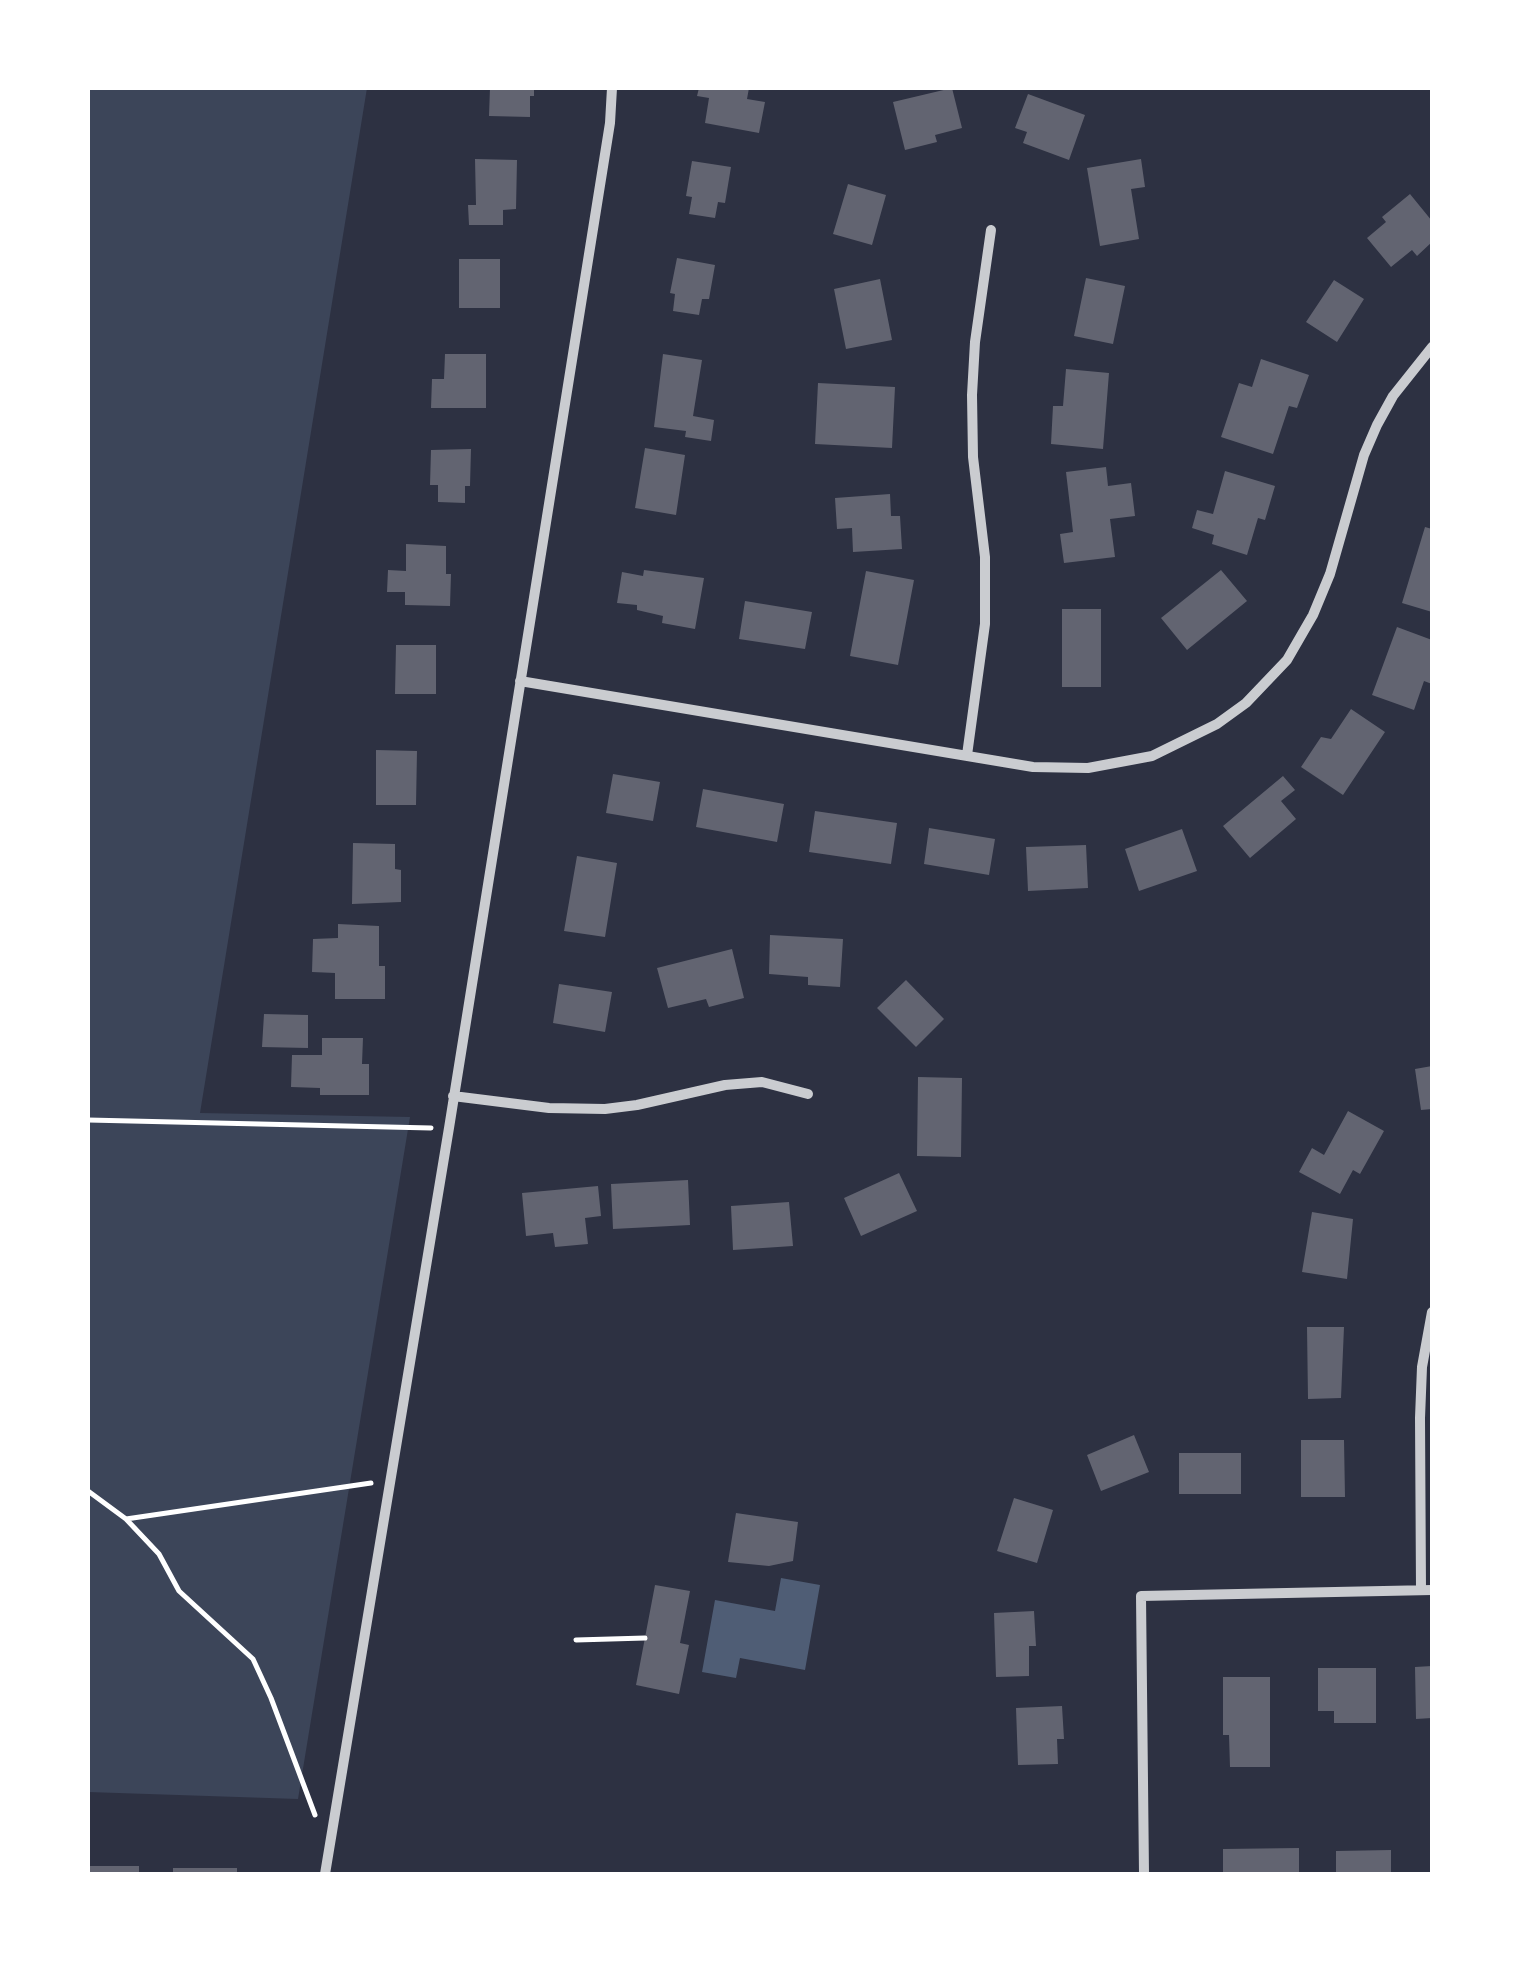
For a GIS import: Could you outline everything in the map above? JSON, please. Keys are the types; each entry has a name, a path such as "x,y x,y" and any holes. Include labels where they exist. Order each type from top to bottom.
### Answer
{"street":[{"path":"324,1874 449,1128 607,142 612,88"},
{"path":"967,755 986,624 972,396 975,342 991,230"},
{"path":"520,681 1052,768 1116,764 1186,742 1246,703 1287,660 1314,615 1330,574 1364,455 1377,425 1402,383 1432,347"},
{"path":"452,1096 548,1108 604,1109 762,1082 808,1094"},
{"path":"1144,1874 1140,1596 1427,1590 1420,1418 1422,1368 1432,1312"}],"path":[{"path":"88,1120 449,1128"},
{"path":"126,1519 390,1480"},
{"path":"88,1490 126,1519 159,1554 179,1592 252,1659 271,1698 328,1850"},
{"path":"576,1640 645,1638"}],"shaded area":[{"path":"88,88 367,88 200,1113 410,1117 298,1799 88,1792"},
{"path":"781,1578 820,1585 805,1670 740,1658 736,1678 702,1672 715,1600 775,1611"}],"building":[{"path":"490,88 534,88 530,117 489,116"},
{"path":"699,88 749,88 747,99 765,102 759,133 705,123 709,98 697,96"},
{"path":"952,88 962,128 935,135 937,142 905,150 893,102"},
{"path":"1028,94 1085,115 1069,160 1023,143 1027,132 1015,128"},
{"path":"475,159 517,160 516,209 503,210 503,225 469,225 468,205 476,205"},
{"path":"1141,159 1145,187 1131,189 1139,239 1100,246 1087,168"},
{"path":"692,161 731,167 725,203 718,202 715,218 689,214 692,197 686,196"},
{"path":"848,184 886,195 872,245 833,234"},
{"path":"1410,194 1432,221 1432,242 1417,256 1412,250 1391,267 1367,238 1386,222 1382,217"},
{"path":"677,258 715,265 709,299 702,299 699,315 673,311 675,294 670,293"},
{"path":"459,259 500,259 500,308 459,308"},
{"path":"1086,278 1125,286 1113,344 1074,336"},
{"path":"880,279 892,340 846,349 834,289"},
{"path":"1334,280 1364,299 1337,342 1306,322"},
{"path":"445,354 486,354 486,408 431,408 432,379 444,379"},
{"path":"663,354 702,360 693,416 714,420 711,441 685,437 686,431 654,427"},
{"path":"1261,359 1309,375 1297,408 1289,406 1273,454 1221,437 1239,383 1252,387"},
{"path":"1066,369 1109,373 1103,449 1051,444 1053,406 1063,406"},
{"path":"818,383 895,387 892,448 815,444"},
{"path":"645,448 685,455 676,515 635,508"},
{"path":"471,449 470,486 465,486 465,503 438,502 438,485 430,485 431,450"},
{"path":"1106,467 1108,486 1131,483 1135,516 1110,519 1115,557 1064,563 1060,534 1073,532 1066,472"},
{"path":"1225,471 1275,486 1265,520 1258,518 1247,555 1212,544 1214,535 1192,528 1197,510 1213,514"},
{"path":"890,494 891,516 900,516 902,549 853,552 852,528 837,529 835,498"},
{"path":"1425,527 1432,529 1432,612 1402,603"},
{"path":"406,544 446,546 446,574 451,574 450,606 405,605 405,592 387,592 388,570 406,571"},
{"path":"644,570 704,578 695,629 662,623 663,616 637,610 637,605 617,603 622,572 643,576"},
{"path":"1221,570 1247,601 1187,650 1161,618"},
{"path":"866,571 914,580 898,665 850,656"},
{"path":"745,601 812,612 805,649 739,639"},
{"path":"1062,609 1101,609 1101,687 1062,687"},
{"path":"1397,627 1432,640 1432,684 1424,681 1414,710 1372,695"},
{"path":"396,645 436,645 436,694 395,694"},
{"path":"1351,709 1385,732 1343,795 1301,767 1321,737 1331,739"},
{"path":"376,750 417,751 416,805 376,805"},
{"path":"613,774 660,782 653,821 606,813"},
{"path":"1283,776 1295,790 1281,801 1296,819 1250,858 1223,826"},
{"path":"703,789 784,804 777,842 696,827"},
{"path":"815,811 897,823 891,864 809,852"},
{"path":"929,828 995,839 989,875 924,864"},
{"path":"1182,829 1197,871 1139,891 1125,849"},
{"path":"353,843 395,844 395,869 401,870 401,902 352,904"},
{"path":"1086,845 1088,888 1028,891 1026,847"},
{"path":"577,856 617,863 605,937 564,931"},
{"path":"338,924 379,926 379,966 385,966 385,999 335,999 335,973 312,972 313,939 338,938"},
{"path":"770,935 843,939 840,987 808,985 808,977 769,974"},
{"path":"732,949 744,998 709,1007 706,999 668,1008 657,968"},
{"path":"906,980 944,1019 916,1047 877,1008"},
{"path":"559,984 612,992 605,1032 553,1023"},
{"path":"264,1014 308,1015 308,1048 262,1047"},
{"path":"322,1038 363,1038 362,1064 369,1064 369,1095 320,1095 320,1088 291,1087 292,1055 322,1055"},
{"path":"1432,1066 1432,1109 1421,1110 1415,1069"},
{"path":"918,1077 962,1078 961,1157 917,1156"},
{"path":"1348,1111 1384,1131 1360,1174 1353,1170 1340,1194 1299,1172 1312,1148 1324,1155"},
{"path":"899,1173 917,1211 861,1236 844,1198"},
{"path":"688,1180 690,1225 613,1229 611,1184"},
{"path":"598,1186 601,1216 585,1218 588,1244 555,1247 553,1233 526,1236 522,1193"},
{"path":"789,1202 793,1246 733,1250 731,1206"},
{"path":"1312,1212 1353,1219 1347,1279 1302,1272"},
{"path":"1307,1327 1344,1327 1341,1398 1308,1399"},
{"path":"1134,1435 1149,1472 1101,1491 1087,1455"},
{"path":"1301,1440 1344,1440 1345,1497 1301,1497"},
{"path":"1179,1453 1241,1453 1241,1494 1179,1494"},
{"path":"1014,1498 1053,1510 1037,1563 997,1551"},
{"path":"736,1513 798,1522 793,1561 769,1566 728,1562"},
{"path":"655,1585 690,1591 680,1643 689,1645 679,1694 636,1685"},
{"path":"1034,1611 1036,1646 1029,1646 1029,1676 996,1677 994,1613"},
{"path":"1432,1666 1432,1718 1416,1719 1415,1667"},
{"path":"1318,1668 1376,1668 1376,1723 1334,1723 1334,1711 1318,1711"},
{"path":"1223,1677 1270,1677 1270,1767 1230,1767 1229,1735 1223,1735"},
{"path":"1062,1706 1064,1739 1057,1739 1058,1764 1018,1765 1016,1708"},
{"path":"1299,1848 1299,1874 1223,1874 1223,1849"},
{"path":"1391,1850 1391,1874 1336,1874 1336,1851"},
{"path":"88,1866 139,1866 139,1874 88,1874"},
{"path":"173,1868 237,1868 237,1874 173,1874"}]}
